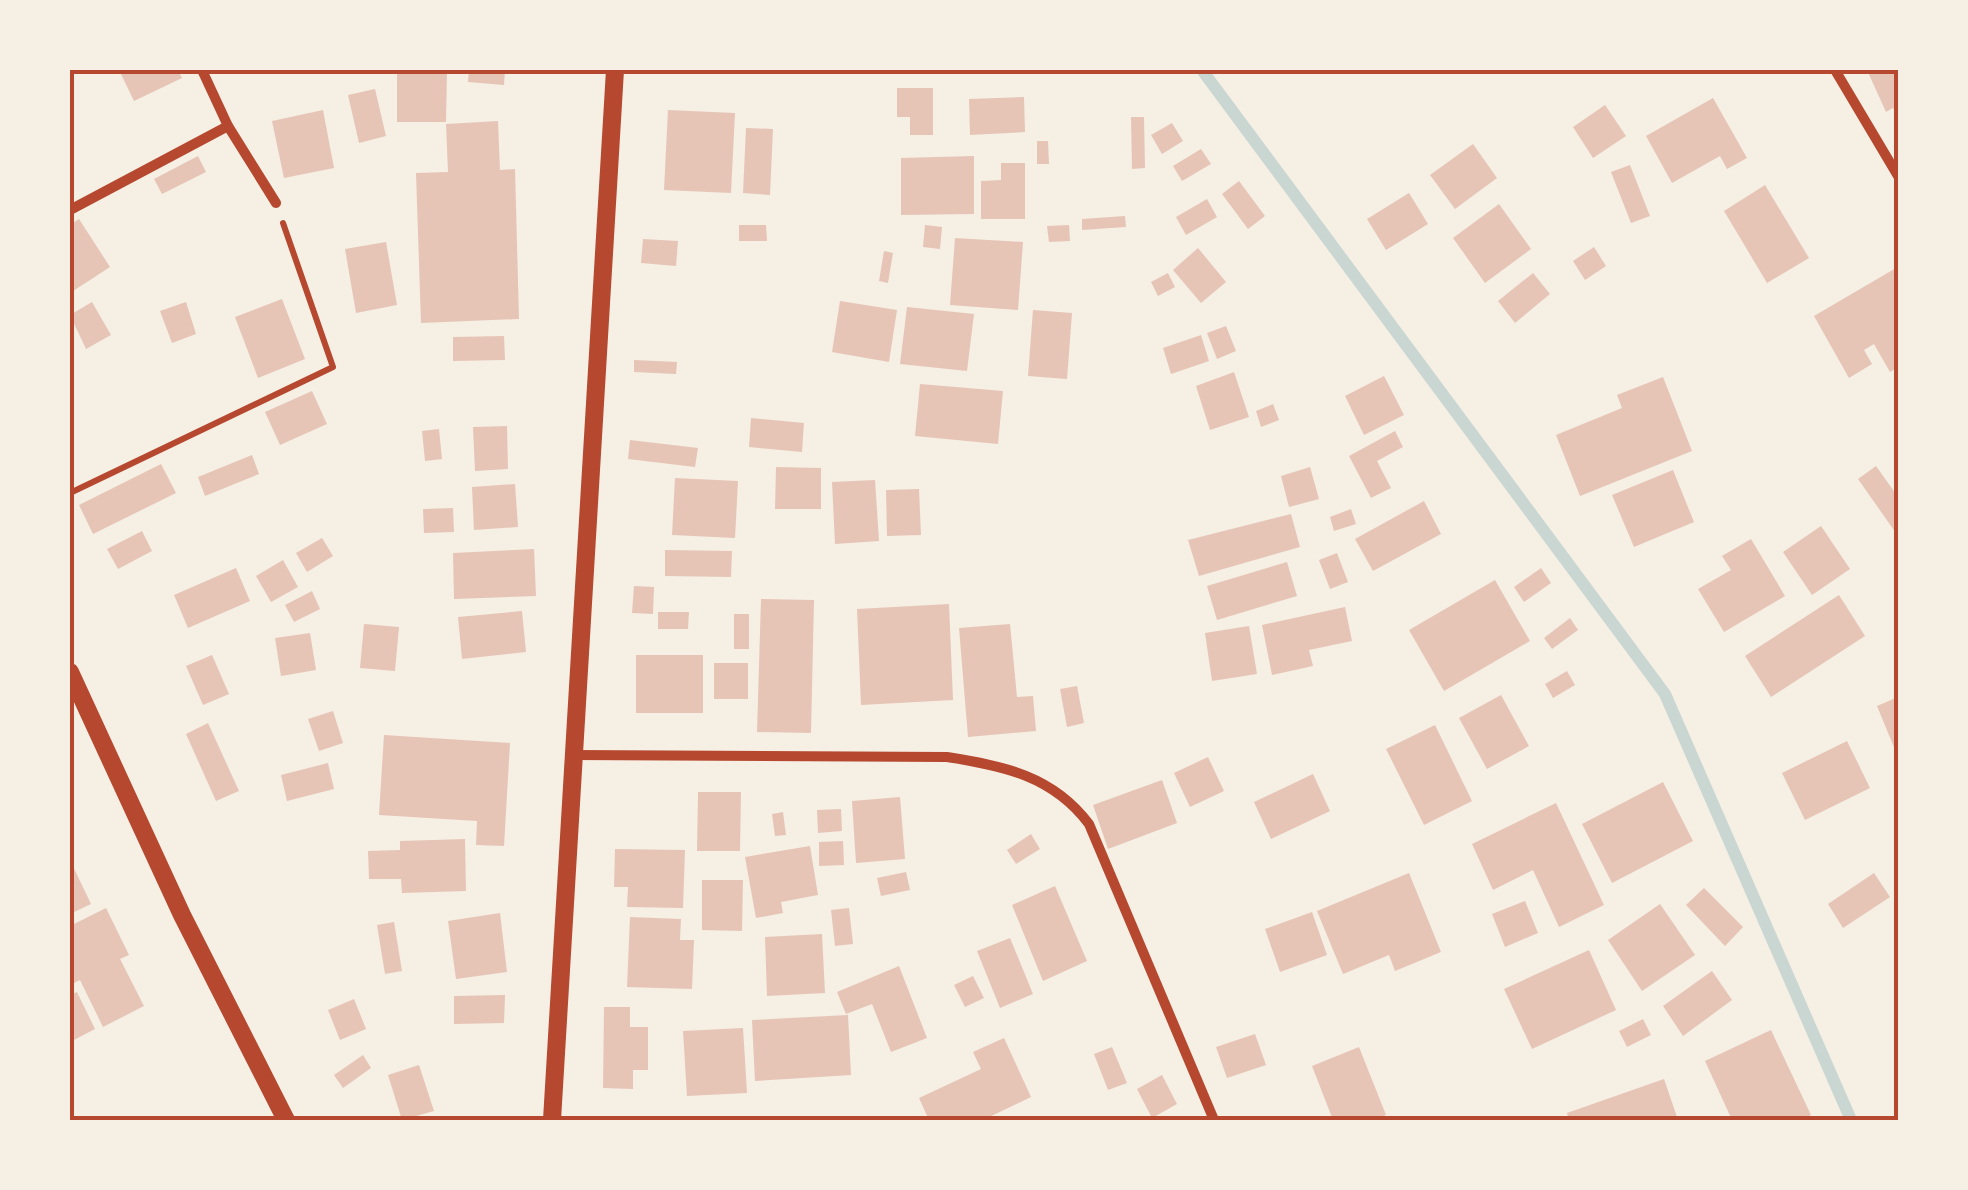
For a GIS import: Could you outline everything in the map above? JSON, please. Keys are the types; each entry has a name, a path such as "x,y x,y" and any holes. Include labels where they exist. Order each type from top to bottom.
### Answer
{"street":[{"path":"202,70 228,126 276,203"},
{"path":"552,1120 615,70"},
{"path":"1835,70 1898,176"},
{"path":"70,210 228,126"},
{"path":"70,672 182,915 286,1120"},
{"path":"572,754 947,757 1004,766 1042,782 1071,801 1088,824 1214,1120"}],"path":[{"path":"70,493 333,367 276,203"}],"building":[{"path":"119,70 178,70 182,78 134,101"},
{"path":"447,70 446,122 397,122 397,71"},
{"path":"469,70 505,70 504,85 468,82"},
{"path":"1867,70 1898,70 1898,118 1893,108 1886,112"},
{"path":"897,88 933,88 933,135 910,135 910,117 897,117"},
{"path":"375,89 386,136 359,143 348,95"},
{"path":"1024,97 1025,132 970,135 969,99"},
{"path":"1713,98 1747,158 1727,169 1720,156 1672,183 1646,136"},
{"path":"1605,105 1626,136 1593,158 1573,127"},
{"path":"323,110 334,168 284,178 272,121"},
{"path":"668,110 735,113 731,193 664,190"},
{"path":"1131,117 1144,117 1145,168 1132,169"},
{"path":"498,121 500,170 515,169 519,319 421,323 416,173 448,172 446,124"},
{"path":"1172,123 1183,141 1162,154 1151,135"},
{"path":"746,128 773,129 770,195 743,193"},
{"path":"1037,141 1048,141 1049,164 1037,164"},
{"path":"1473,144 1497,178 1455,209 1430,175"},
{"path":"1201,149 1211,164 1182,181 1173,166"},
{"path":"198,156 206,172 162,194 154,179"},
{"path":"974,156 974,214 901,215 901,158"},
{"path":"1001,163 1025,163 1025,219 981,219 981,181 1001,180"},
{"path":"1630,165 1650,216 1631,223 1611,172"},
{"path":"1239,181 1265,216 1248,229 1222,194"},
{"path":"1765,185 1809,258 1767,283 1724,211"},
{"path":"1409,193 1428,224 1386,250 1367,219"},
{"path":"1207,199 1217,217 1186,235 1176,217"},
{"path":"1499,204 1531,249 1485,283 1453,238"},
{"path":"1125,216 1126,227 1082,230 1082,219"},
{"path":"79,219 110,267 70,293 70,225"},
{"path":"739,225 766,225 767,241 739,241"},
{"path":"925,225 942,227 940,249 923,247"},
{"path":"1069,225 1070,241 1049,242 1047,226"},
{"path":"955,238 1023,242 1018,310 950,305"},
{"path":"643,239 678,241 676,266 641,263"},
{"path":"386,242 397,305 356,313 345,249"},
{"path":"1594,247 1606,266 1585,280 1573,261"},
{"path":"1198,248 1226,282 1201,303 1173,270"},
{"path":"884,251 893,253 888,283 879,281"},
{"path":"1896,268 1898,367 1890,372 1874,344 1864,350 1872,364 1849,378 1814,316"},
{"path":"1168,273 1175,287 1158,296 1151,282"},
{"path":"1533,273 1550,294 1515,323 1498,301"},
{"path":"282,299 305,359 258,378 235,317"},
{"path":"840,301 897,310 889,362 832,352"},
{"path":"92,302 111,335 86,349 70,315"},
{"path":"186,302 196,334 172,343 160,311"},
{"path":"907,307 974,314 967,371 900,364"},
{"path":"1033,310 1072,313 1067,379 1028,376"},
{"path":"1226,326 1236,351 1217,359 1207,333"},
{"path":"1201,335 1209,361 1171,374 1163,348"},
{"path":"504,336 505,360 453,361 453,337"},
{"path":"634,360 677,362 676,374 634,372"},
{"path":"1234,372 1249,417 1210,430 1196,386"},
{"path":"1384,376 1404,415 1364,435 1345,396"},
{"path":"1663,377 1692,451 1580,496 1556,435 1622,408 1617,395"},
{"path":"920,384 1003,391 998,444 915,436"},
{"path":"312,391 327,424 280,445 265,412"},
{"path":"1273,404 1279,420 1261,427 1256,411"},
{"path":"751,418 804,423 802,452 749,447"},
{"path":"507,426 508,469 475,471 473,427"},
{"path":"439,429 442,459 425,461 422,431"},
{"path":"1395,431 1403,447 1377,461 1391,488 1371,498 1349,456"},
{"path":"630,440 698,448 695,467 628,459"},
{"path":"252,455 259,474 205,496 198,477"},
{"path":"161,464 176,493 93,534 79,505"},
{"path":"1876,466 1898,497 1898,536 1858,479"},
{"path":"776,467 821,468 821,509 775,509"},
{"path":"1310,467 1319,499 1289,507 1281,476"},
{"path":"1673,470 1694,522 1634,547 1612,495"},
{"path":"675,478 738,481 735,538 672,535"},
{"path":"875,480 879,541 835,544 832,482"},
{"path":"515,484 518,527 474,530 472,487"},
{"path":"919,489 921,535 887,536 886,490"},
{"path":"1424,501 1441,534 1373,571 1355,539"},
{"path":"453,508 454,532 424,533 423,509"},
{"path":"1351,509 1356,524 1334,531 1330,517"},
{"path":"1291,514 1300,547 1199,576 1188,540"},
{"path":"1821,526 1850,569 1812,595 1783,552"},
{"path":"142,531 152,551 118,569 107,549"},
{"path":"322,538 333,556 307,572 296,553"},
{"path":"1751,539 1785,596 1724,632 1698,589 1731,570 1722,556"},
{"path":"534,549 536,596 454,599 453,553"},
{"path":"665,550 732,551 731,577 665,576"},
{"path":"1337,553 1348,582 1330,589 1319,560"},
{"path":"283,560 298,587 271,602 256,576"},
{"path":"1287,562 1297,596 1217,620 1207,586"},
{"path":"236,568 250,601 188,628 174,595"},
{"path":"1541,568 1551,583 1524,602 1514,587"},
{"path":"1495,580 1530,641 1444,691 1409,630"},
{"path":"634,586 654,587 653,614 632,613"},
{"path":"312,591 320,609 294,622 285,605"},
{"path":"1839,595 1865,636 1771,697 1745,656"},
{"path":"761,599 814,600 811,733 757,732"},
{"path":"949,604 953,700 861,705 857,609"},
{"path":"1345,607 1352,641 1309,650 1313,666 1272,675 1262,625"},
{"path":"522,611 526,652 462,659 458,617"},
{"path":"658,612 689,612 688,629 658,629"},
{"path":"734,614 749,614 749,649 734,649"},
{"path":"1570,618 1578,630 1552,649 1544,638"},
{"path":"364,624 399,627 395,671 360,668"},
{"path":"1010,624 1017,697 1033,696 1036,731 968,737 959,628"},
{"path":"1249,626 1257,674 1212,681 1205,633"},
{"path":"310,633 316,670 281,676 275,638"},
{"path":"212,655 229,694 203,705 186,666"},
{"path":"636,655 703,655 703,713 636,713"},
{"path":"714,663 748,663 748,699 714,699"},
{"path":"1567,671 1575,685 1553,698 1545,684"},
{"path":"1077,686 1084,723 1067,727 1060,689"},
{"path":"1501,695 1529,746 1487,769 1459,718"},
{"path":"1898,697 1898,757 1877,706"},
{"path":"333,711 343,743 319,751 308,719"},
{"path":"208,723 239,791 216,801 186,734"},
{"path":"1435,725 1472,801 1424,825 1386,749"},
{"path":"384,735 510,743 504,846 476,845 477,821 379,815"},
{"path":"1847,741 1870,788 1805,820 1782,773"},
{"path":"1208,757 1224,791 1190,807 1174,773"},
{"path":"328,763 334,789 287,801 281,775"},
{"path":"1313,774 1330,811 1271,839 1254,802"},
{"path":"1162,780 1177,823 1108,849 1093,805"},
{"path":"1663,782 1693,841 1612,883 1582,824"},
{"path":"698,792 741,792 740,851 697,851"},
{"path":"900,797 905,859 856,863 852,801"},
{"path":"1556,803 1604,905 1559,927 1533,870 1493,890 1472,844"},
{"path":"841,809 842,831 818,833 817,810"},
{"path":"783,812 786,835 775,836 772,814"},
{"path":"1031,834 1040,849 1016,864 1007,850"},
{"path":"465,839 466,891 402,893 401,879 369,879 368,851 400,850 400,841"},
{"path":"843,841 844,865 819,866 819,842"},
{"path":"810,846 818,895 781,902 783,913 756,918 745,857"},
{"path":"615,849 685,850 683,908 627,907 628,887 614,887"},
{"path":"70,860 91,904 70,914"},
{"path":"906,872 910,890 881,896 877,878"},
{"path":"1409,873 1441,952 1395,971 1389,955 1343,974 1317,911"},
{"path":"1874,873 1890,897 1843,928 1828,904"},
{"path":"702,880 743,880 742,931 702,930"},
{"path":"1055,886 1087,961 1043,981 1012,905"},
{"path":"1704,888 1743,927 1725,946 1686,905"},
{"path":"1525,901 1538,933 1505,947 1492,914"},
{"path":"1660,904 1695,955 1642,991 1608,940"},
{"path":"106,908 129,955 120,959 144,1006 103,1027 80,980 70,985 70,926"},
{"path":"849,908 853,944 835,946 831,910"},
{"path":"1312,912 1327,955 1280,972 1265,929"},
{"path":"500,913 507,972 456,979 448,921"},
{"path":"630,917 681,919 680,940 694,940 692,989 627,987"},
{"path":"394,922 402,971 385,974 377,925"},
{"path":"822,934 825,993 767,996 765,937"},
{"path":"1010,938 1033,994 1000,1008 977,951"},
{"path":"1589,950 1616,1010 1532,1049 1504,989"},
{"path":"899,966 927,1038 891,1052 872,1004 846,1014 837,992"},
{"path":"1712,971 1732,1000 1683,1036 1663,1006"},
{"path":"973,976 984,998 965,1007 954,985"},
{"path":"77,992 95,1029 70,1042 70,995"},
{"path":"505,995 504,1023 454,1024 454,996"},
{"path":"354,999 366,1029 340,1040 328,1010"},
{"path":"604,1007 630,1007 630,1027 648,1027 648,1070 633,1070 633,1089 603,1088"},
{"path":"848,1015 851,1075 755,1081 752,1020"},
{"path":"1643,1019 1651,1035 1627,1047 1619,1031"},
{"path":"743,1028 747,1093 687,1096 683,1031"},
{"path":"1771,1030 1811,1115 1800,1120 1732,1120 1705,1061"},
{"path":"1255,1034 1266,1065 1227,1078 1216,1047"},
{"path":"1004,1038 1031,1097 983,1120 929,1120 919,1098 981,1069 973,1052"},
{"path":"1112,1047 1127,1083 1108,1090 1094,1054"},
{"path":"1359,1047 1386,1115 1373,1120 1333,1120 1312,1066"},
{"path":"363,1055 371,1068 343,1088 334,1075"},
{"path":"419,1065 434,1111 402,1120 388,1075"},
{"path":"1162,1075 1177,1104 1152,1118 1137,1089"},
{"path":"1664,1079 1678,1120 1569,1120 1567,1113"}],"waterway":[{"path":"1202,70 1665,694 1851,1120"}]}
